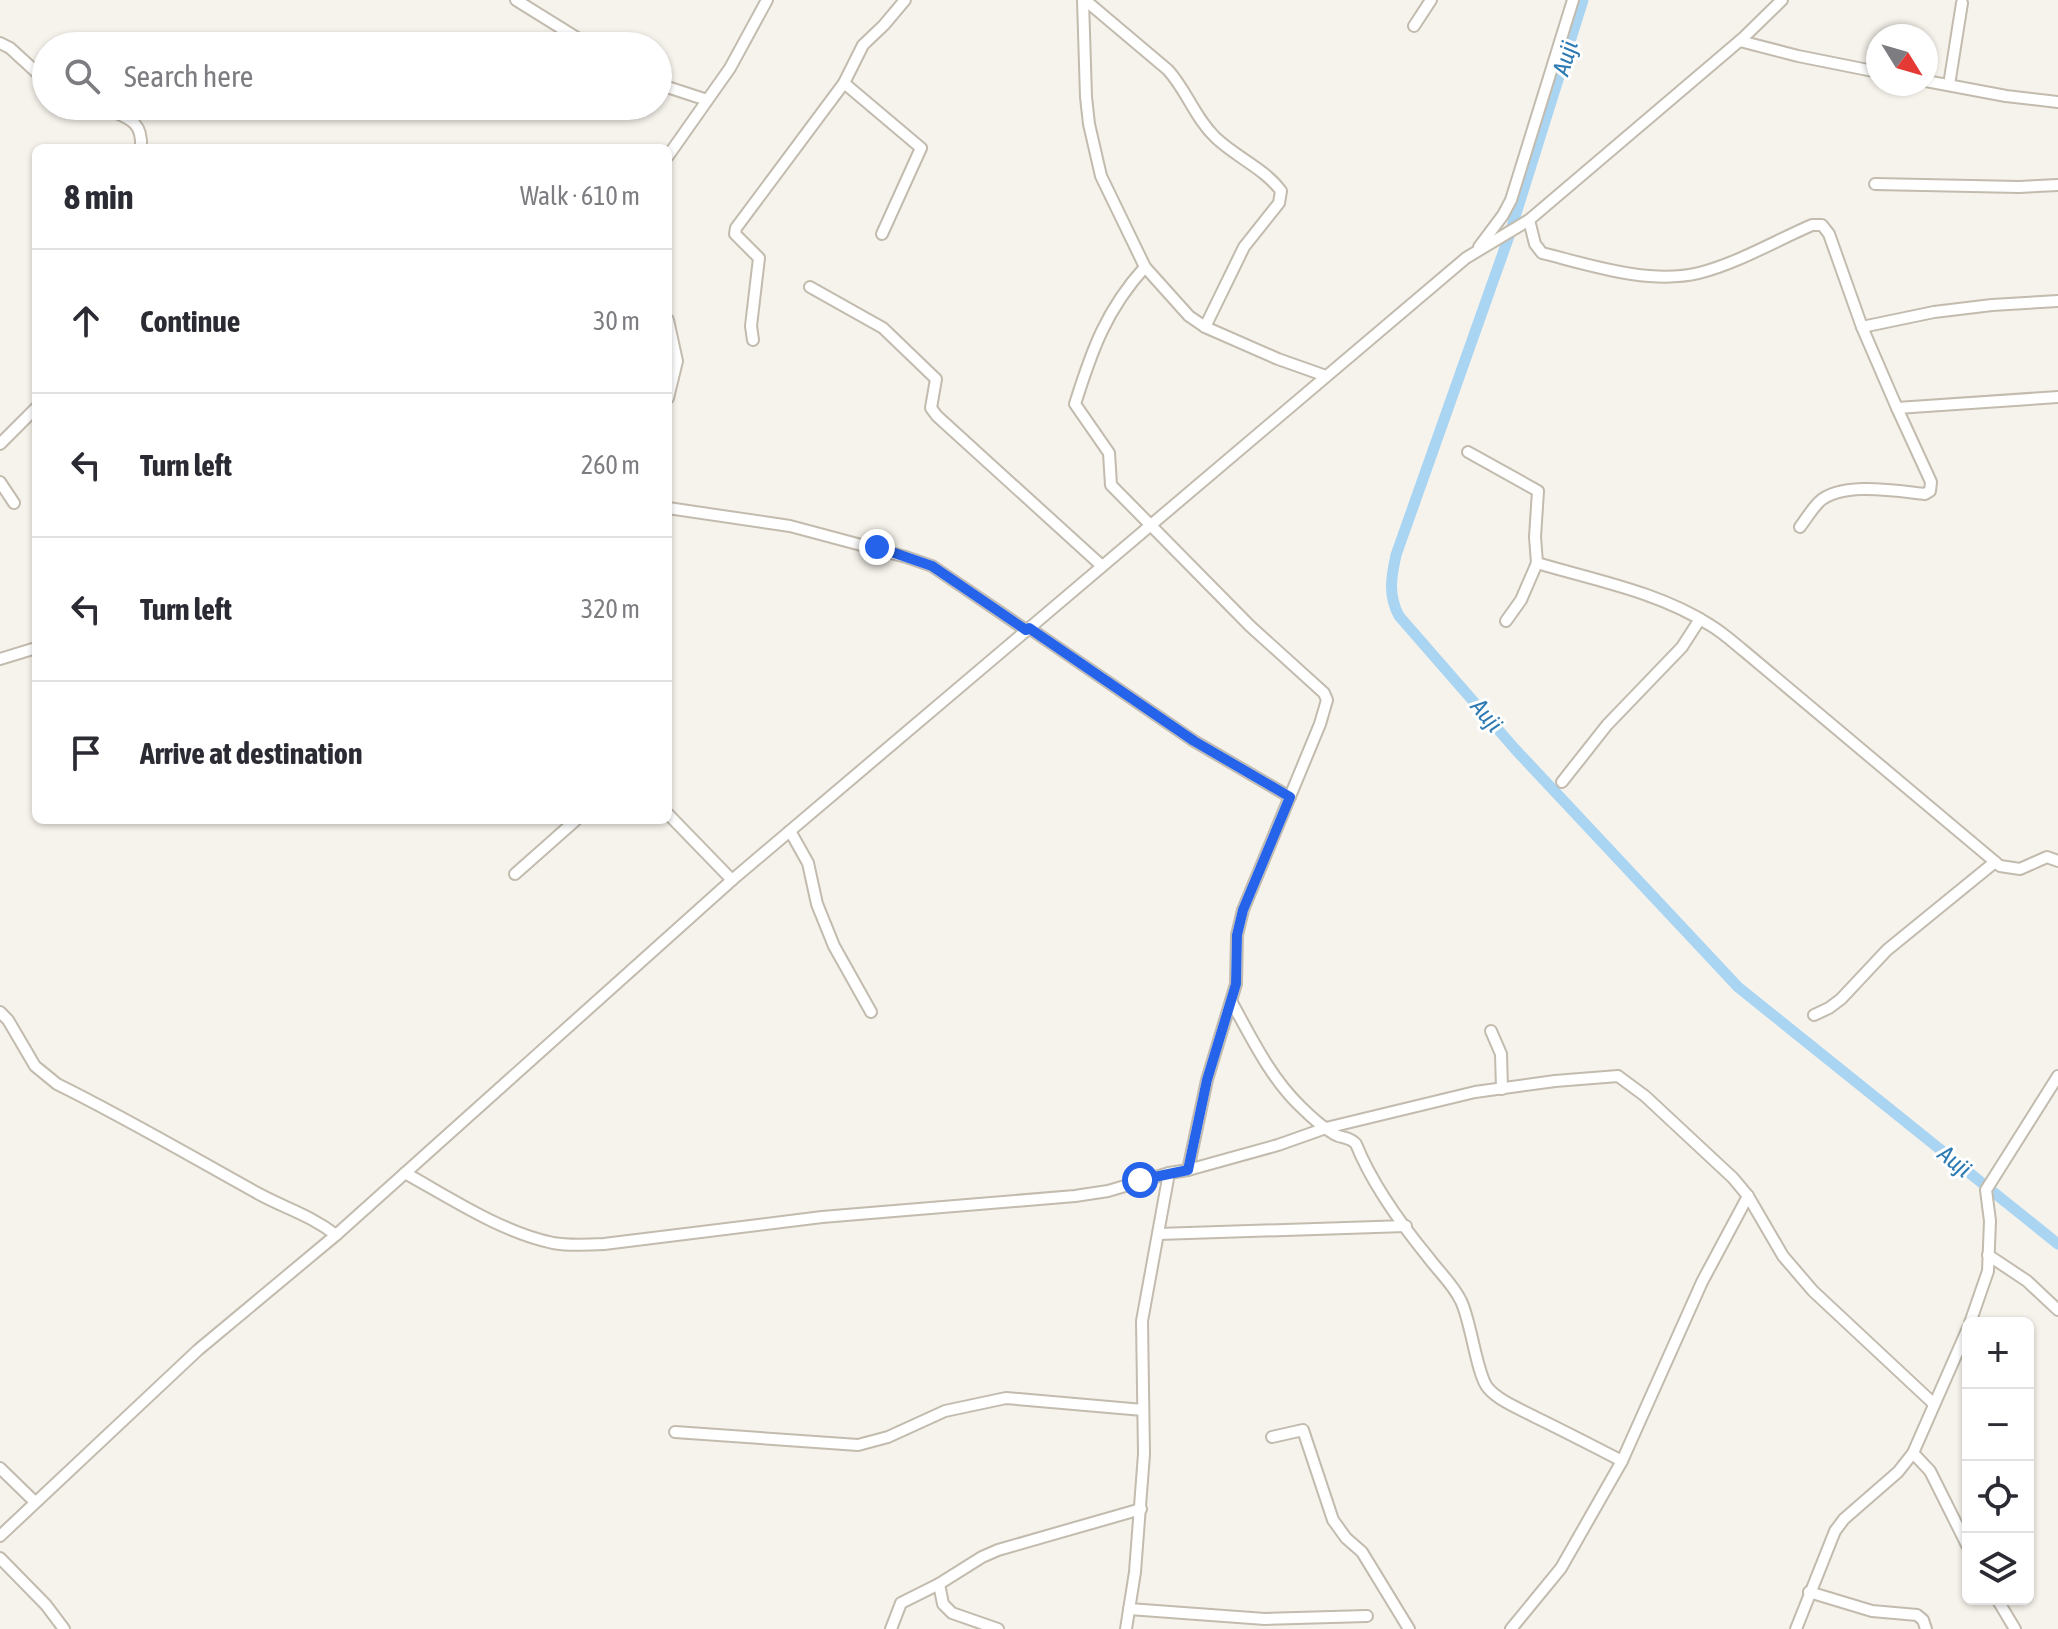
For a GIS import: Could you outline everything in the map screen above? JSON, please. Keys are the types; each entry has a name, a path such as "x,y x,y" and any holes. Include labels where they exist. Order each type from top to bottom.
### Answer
{"street":[{"path":"516,0 567,32"},
{"path":"672,150 730,68 767,0"},
{"path":"753,340 751,326 759,258 738,238 736,228 844,83 863,45 905,0"},
{"path":"1084,0 1088,110 1101,176 1145,267 1189,316 1205,327 1326,376"},
{"path":"1084,0 1168,70 1179,82 1200,122 1281,191 1279,203 1244,247 1205,327"},
{"path":"1414,26 1431,0"},
{"path":"1476,252 1511,200 1573,0"},
{"path":"0,1536 198,1350 336,1235 732,880 1326,376 1476,252 1526,222 1740,41 1782,0"},
{"path":"1949,85 1962,3"},
{"path":"1740,41 1866,70"},
{"path":"0,43 32,68"},
{"path":"844,83 921,148 882,234"},
{"path":"1938,83 2058,102"},
{"path":"672,89 707,100"},
{"path":"128,120 139,126 141,144"},
{"path":"1875,184 2058,185"},
{"path":"1526,222 1542,253 1614,269 1672,275 1699,273 1812,225 1822,225 1829,234 1862,327 1931,482 1930,491 1925,494 1865,489 1828,495 1818,502 1800,527"},
{"path":"1145,267 1123,291 1093,347 1075,404 1109,453 1111,485 1250,626 1324,693 1327,700 1243,910 1237,935 1236,984 1207,1080 1188,1170"},
{"path":"810,287 883,328 915,358 936,379 931,408 937,416 1102,566"},
{"path":"1862,327 1934,312 2058,301"},
{"path":"672,338 677,361 672,382"},
{"path":"1897,408 2058,397"},
{"path":"0,444 32,412"},
{"path":"1468,452 1538,491 1537,563 1521,600 1506,621"},
{"path":"0,482 14,503"},
{"path":"672,509 790,526 877,547 919,561 955,579 1194,741 1290,797"},
{"path":"1537,563 1638,592 1700,619 1744,651 2005,868 2015,869 2047,857 2058,861"},
{"path":"1562,782 1607,725 1682,647 1700,619"},
{"path":"0,659 32,649"},
{"path":"672,818 732,880"},
{"path":"515,874 571,824"},
{"path":"790,831 808,863 817,904 834,946 871,1012"},
{"path":"1814,1015 1841,999 1887,950 1995,862"},
{"path":"1231,1001 1282,1086 1299,1106 1326,1128 1337,1136 1352,1139 1375,1181 1428,1258 1452,1284 1462,1302 1483,1382 1488,1389 1520,1409 1622,1461"},
{"path":"0,1012 35,1066 57,1084 261,1195 313,1218 336,1235"},
{"path":"1491,1031 1501,1054 1502,1089"},
{"path":"405,1173 520,1232 553,1243 590,1245 822,1217 1108,1191 1278,1145 1326,1128 1475,1092 1593,1076 1618,1076 1635,1087 1713,1159 1748,1196 1783,1256 1813,1291 1934,1404"},
{"path":"1973,1317 1988,1271 1990,1221 1986,1190 2058,1076"},
{"path":"1126,1629 1141,1509 1142,1321 1169,1173"},
{"path":"1511,1629 1561,1568 1622,1461 1702,1282 1748,1196"},
{"path":"1158,1234 1406,1226"},
{"path":"1988,1255 2027,1281 2058,1310"},
{"path":"1796,1629 1835,1531 1844,1519 1898,1472 1913,1453 1962,1342"},
{"path":"675,1432 858,1445 888,1437 945,1411 1006,1398 1143,1410"},
{"path":"1272,1437 1303,1430 1333,1520 1346,1538 1362,1552 1409,1629"},
{"path":"1913,1453 1930,1471 1962,1535"},
{"path":"0,1468 35,1502"},
{"path":"891,1629 901,1603 982,1557 1141,1509"},
{"path":"0,1558 46,1605 64,1629"},
{"path":"939,1584 943,1604 952,1613 998,1629"},
{"path":"1809,1592 1872,1611 1917,1615 1926,1629"},
{"path":"2001,1605 2015,1629"},
{"path":"1129,1609 1265,1619 1367,1616"}],"waterway":[{"name":"Auji","path":"1583,0 1508,239 1396,555 1393,601 1399,616 1515,749 1738,987 2058,1244"}],"route":[{"path":"877,547 932,566 955,579 1194,741 1290,797 1243,910 1235,953 1236,984 1207,1080 1188,1170 1140,1180"}]}
